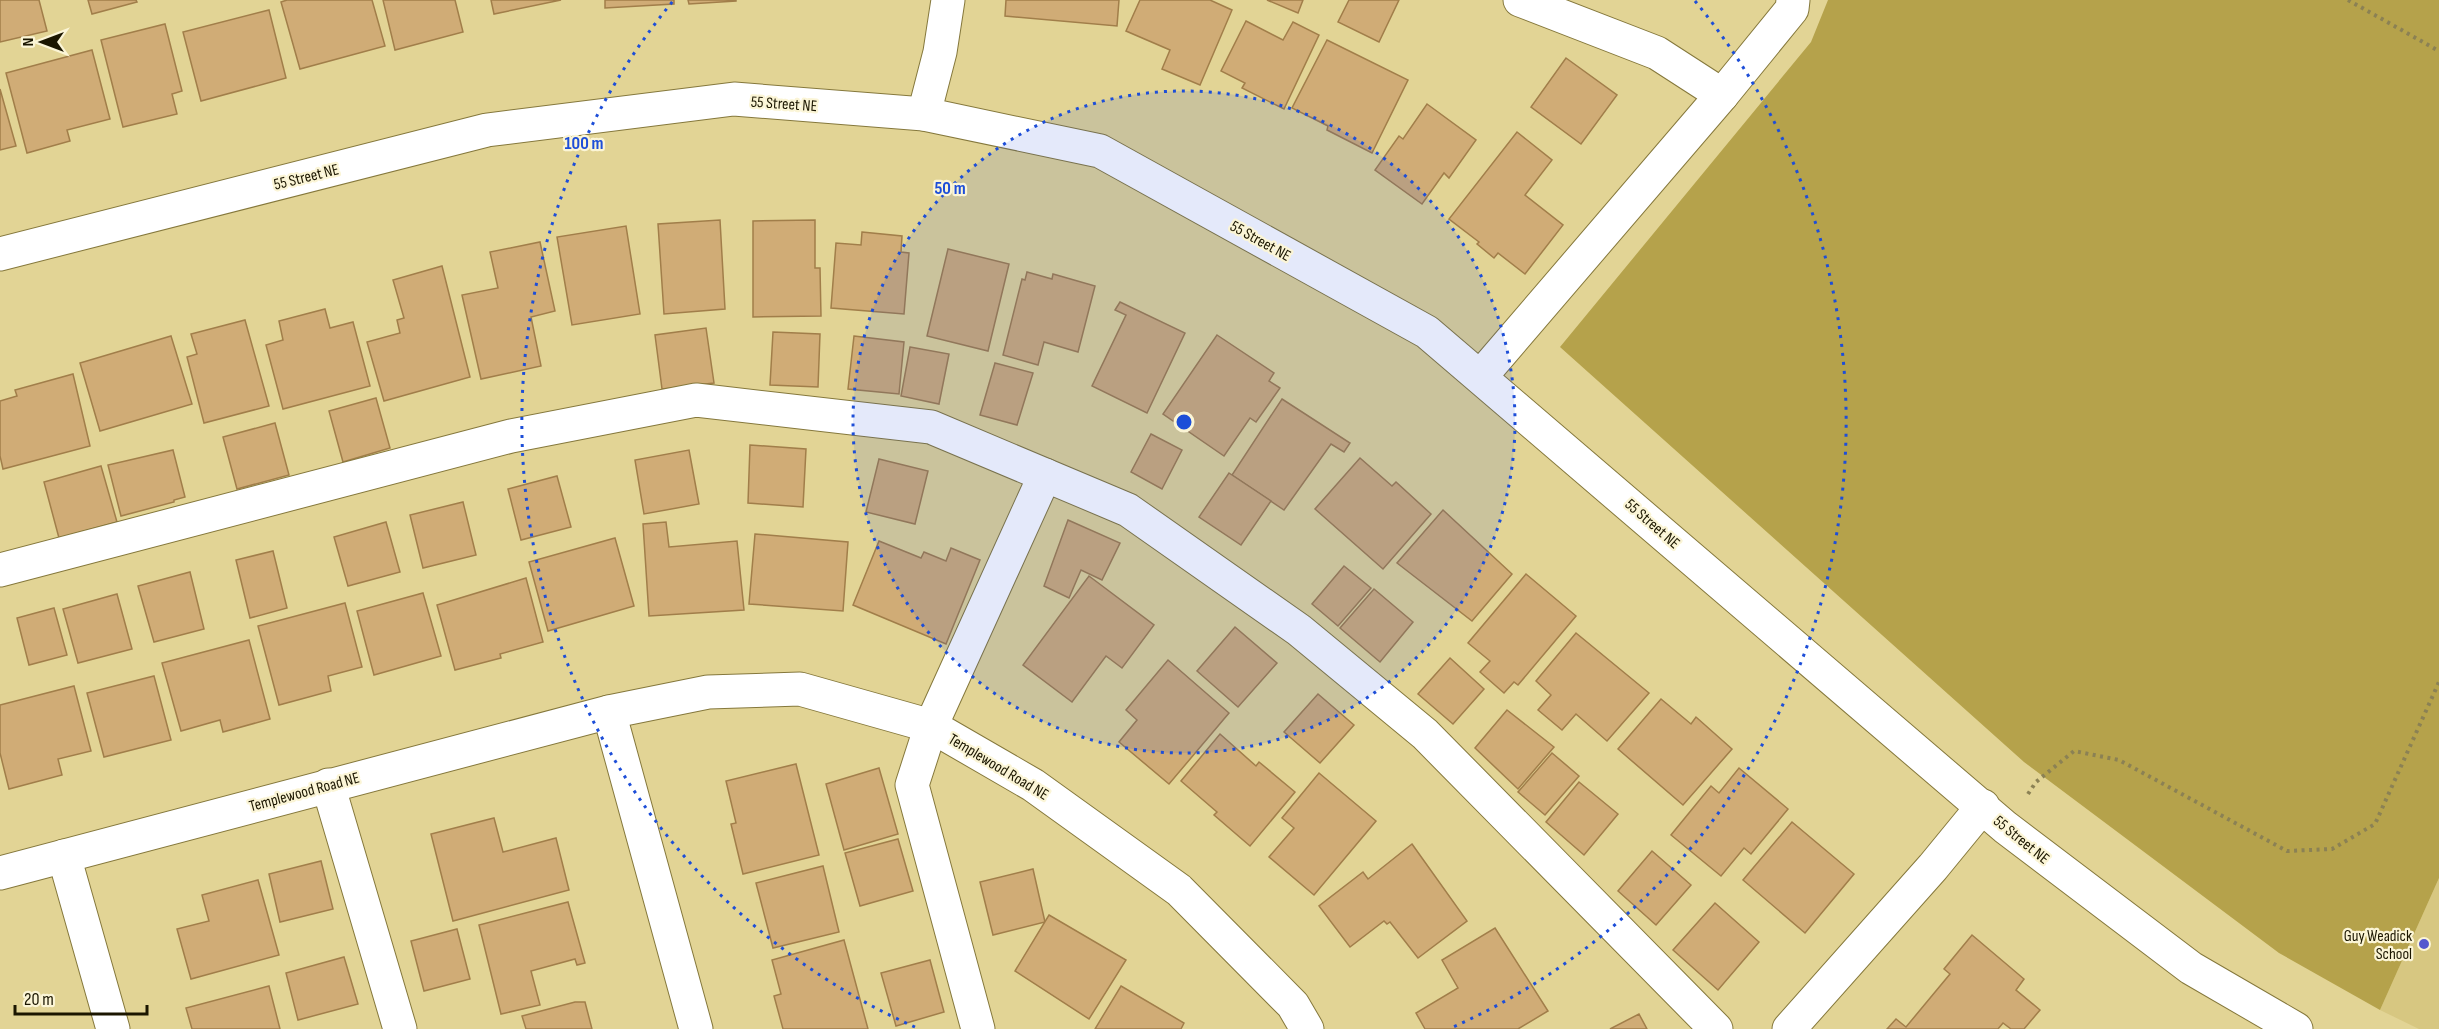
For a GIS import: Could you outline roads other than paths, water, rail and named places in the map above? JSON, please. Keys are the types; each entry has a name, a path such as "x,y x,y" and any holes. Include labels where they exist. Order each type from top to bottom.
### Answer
{"street":[{"path":"924,114 940,52 948,0"},
{"path":"1520,0 1657,53 1722,95"},
{"path":"1481,376 1722,95 1792,9 1793,0"},
{"name":"55 Street NE","path":"0,254 487,130 734,99 924,114 1101,151 1427,332 1994,817 2191,968 2296,1029"},
{"path":"0,570 511,436 696,400 931,427 1128,510 1299,630 1425,734 1716,1029"},
{"path":"978,1029 912,784 931,726 1045,475"},
{"name":"Templewood Road NE","path":"0,873 328,784 609,712 708,692 800,689 931,726 1033,785 1179,890 1293,1005 1307,1029"},
{"path":"609,712 696,1029"},
{"path":"328,784 400,1029"},
{"path":"1789,1029 1933,867 1994,817"},
{"path":"64,856 113,1029"}],"place":[{"name":"Guy Weadick School","path":"2424,944"}]}
